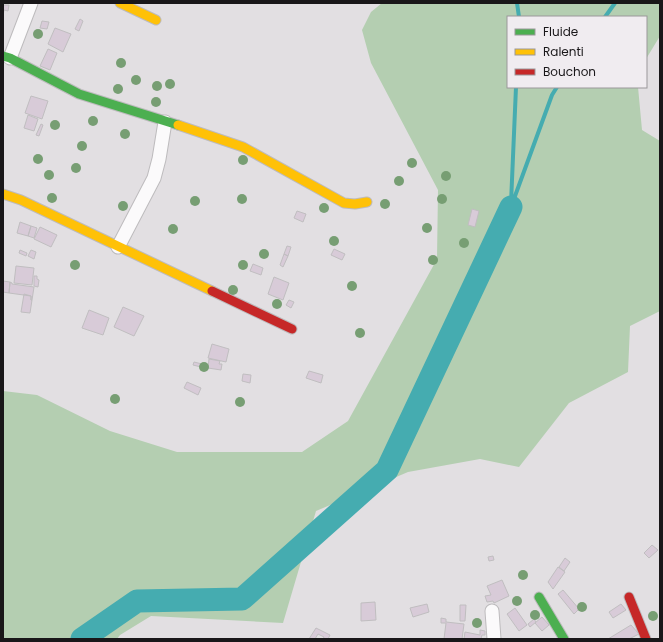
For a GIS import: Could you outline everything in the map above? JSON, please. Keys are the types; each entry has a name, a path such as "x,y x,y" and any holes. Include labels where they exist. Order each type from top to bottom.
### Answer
{"street":[{"path":"32,3 6,57 79,94 243,148 344,203 355,204 367,202"},
{"path":"120,3 156,20"},
{"path":"118,247 154,178 159,159 165,122"},
{"path":"3,194 21,200 292,329"},
{"path":"539,597 564,639"},
{"path":"629,597 646,639"},
{"path":"492,611 494,639"}],"green space":[{"path":"382,3 660,3 660,36 647,57 647,16 507,16 507,88 638,88 642,130 660,141 660,311 630,326 628,372 569,403 519,467 480,459 408,472 316,511 283,623 151,616 120,635 117,639 3,639 3,391 37,395 110,431 177,452 302,452 348,421 437,259 438,190 371,63 362,30 371,12"}],"building":[{"path":"3,5 9,5 8,11 4,10 3,16"},
{"path":"80,19 83,21 79,31 75,29"},
{"path":"42,21 49,22 47,29 40,28"},
{"path":"55,28 71,34 63,52 48,44"},
{"path":"48,49 57,53 50,70 40,66"},
{"path":"31,96 48,101 42,119 25,113"},
{"path":"28,115 38,119 34,131 24,128"},
{"path":"41,124 43,125 39,136 36,135"},
{"path":"472,209 479,211 475,227 468,225"},
{"path":"297,211 306,214 303,222 294,218"},
{"path":"20,222 31,226 28,236 17,233"},
{"path":"31,226 37,228 34,238 28,236"},
{"path":"40,227 57,235 51,247 34,239"},
{"path":"287,246 291,247 288,256 284,254"},
{"path":"334,249 345,254 342,260 331,255"},
{"path":"20,250 27,253 26,256 19,253"},
{"path":"31,250 36,252 34,259 28,256"},
{"path":"284,254 288,256 283,267 280,265"},
{"path":"253,264 263,268 261,275 250,271"},
{"path":"16,266 34,268 32,285 14,283"},
{"path":"34,276 37,276 37,279 39,280 38,287 34,286"},
{"path":"274,277 289,283 283,300 268,294"},
{"path":"3,281 10,282 9,293 3,292"},
{"path":"10,282 12,284 34,287 32,300 31,296 9,293"},
{"path":"24,294 31,296 32,300 30,313 21,312"},
{"path":"289,300 294,302 291,308 286,305"},
{"path":"123,307 144,316 134,336 114,327"},
{"path":"89,310 109,318 103,335 82,328"},
{"path":"212,344 229,349 226,362 208,358"},
{"path":"209,359 220,361 219,364 222,364 221,370 208,368"},
{"path":"194,362 202,364 201,367 193,365"},
{"path":"309,371 323,375 321,383 306,378"},
{"path":"243,374 251,375 250,383 242,381"},
{"path":"187,382 201,388 198,395 184,388"},
{"path":"652,545 658,550 649,558 644,553"},
{"path":"493,556 494,560 489,561 488,557"},
{"path":"565,558 570,562 564,571 559,567"},
{"path":"558,567 565,572 553,589 548,582"},
{"path":"502,580 509,596 494,603 493,601 487,602 485,596 491,595 487,586"},
{"path":"563,590 579,609 574,614 558,594"},
{"path":"375,602 376,620 361,621 361,603"},
{"path":"427,604 429,612 413,617 410,608"},
{"path":"621,604 626,610 613,618 609,612"},
{"path":"460,605 466,605 465,621 460,621"},
{"path":"515,608 527,625 519,631 507,614"},
{"path":"542,617 549,625 542,631 535,623"},
{"path":"441,618 446,619 446,622 464,624 462,639 444,639 446,623 441,623"},
{"path":"534,619 536,622 530,627 528,624"},
{"path":"631,625 639,634 629,639 608,639"},
{"path":"316,628 330,635 328,639 323,639 324,637 318,634 315,639 309,639"},
{"path":"480,630 485,631 485,635 482,635 481,639 464,639 465,632 480,635"}],"waterway":[{"path":"517,3 519,16"},
{"path":"606,16 615,3"},
{"path":"511,203 516,88"},
{"path":"511,207 552,95 556,88"},
{"path":"82,639 137,601 242,599 387,470 511,207"}],"traffic: fast":[{"path":"3,56 10,58 79,94 178,125"},
{"path":"539,597 564,639"}],"traffic: slow":[{"path":"120,3 156,20"},
{"path":"178,125 243,147 344,203 355,204 367,202"},
{"path":"3,194 21,200 212,291"}],"traffic: jam":[{"path":"212,291 292,329"},
{"path":"629,597 646,639"}]}
